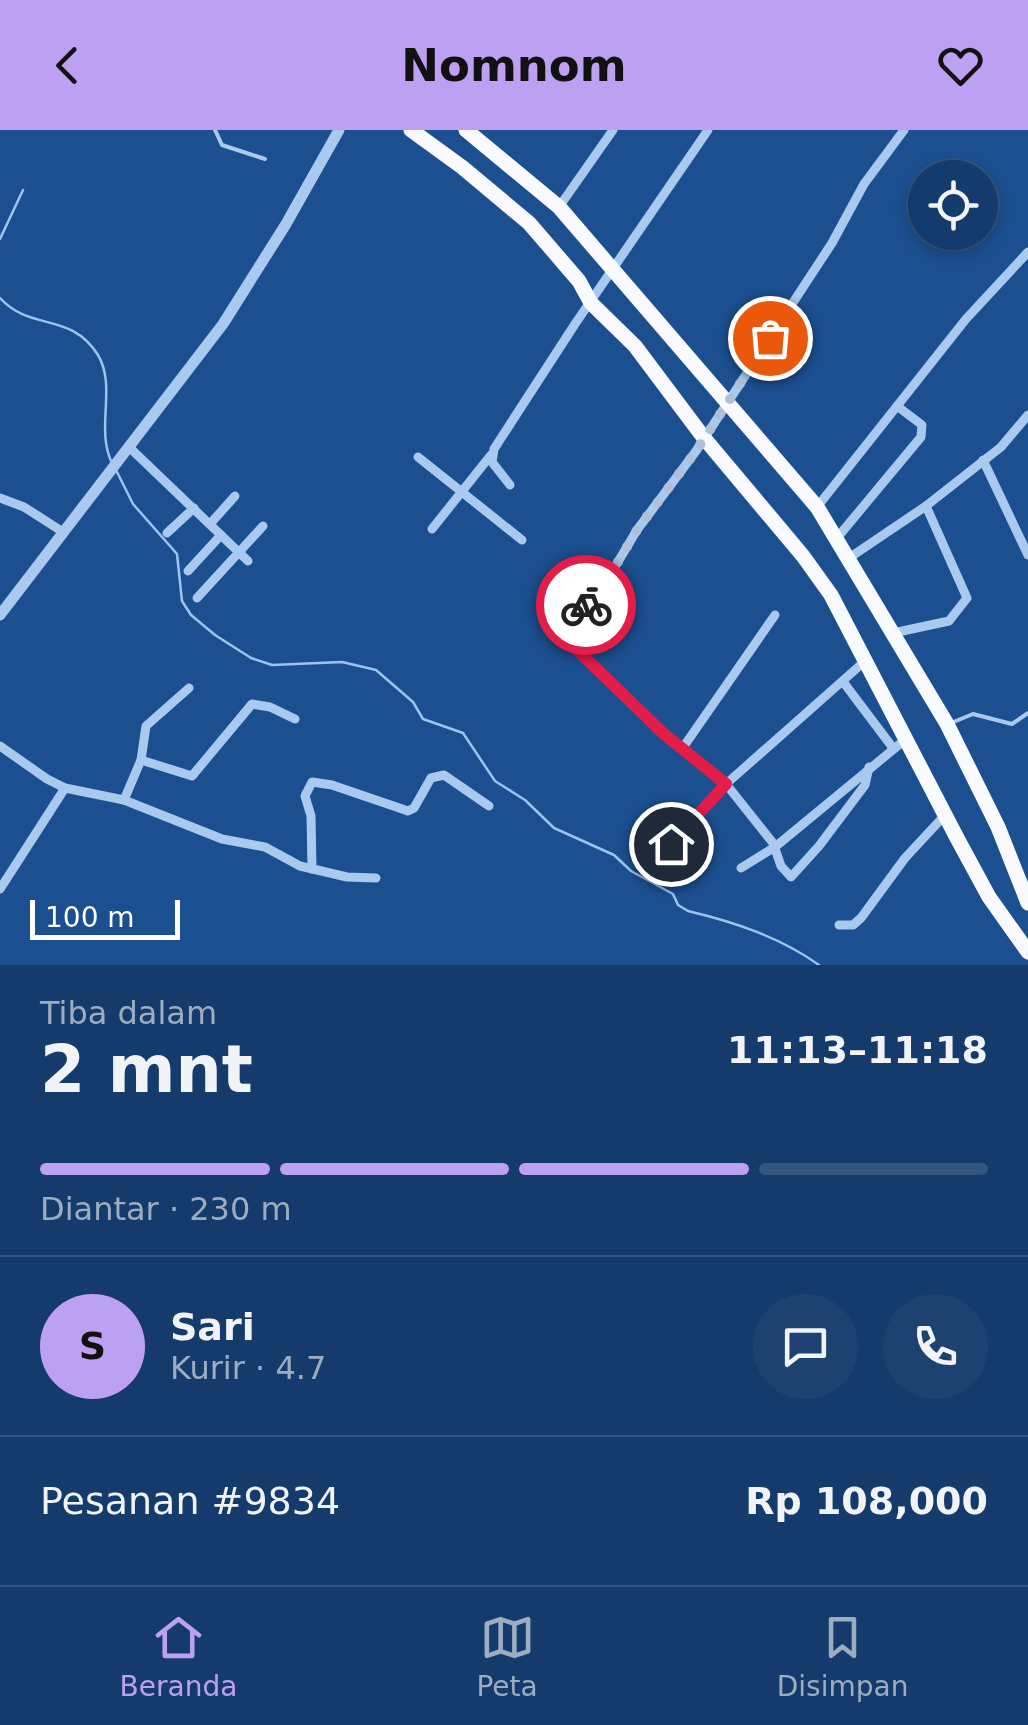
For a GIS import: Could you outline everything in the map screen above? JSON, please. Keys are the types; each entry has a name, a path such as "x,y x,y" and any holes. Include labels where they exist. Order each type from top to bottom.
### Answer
{"highway":[{"path":"411,130 529,223 578,280 590,304 635,346 704,438 803,556 831,595 866,661 899,743 944,814 989,897 1020,928 1028,952"},
{"path":"466,130 559,207 816,507 947,724 998,826 1028,903"}],"street":[{"path":"0,615 223,324 339,130"},
{"path":"559,207 613,130"},
{"path":"432,529 492,455 708,130"},
{"path":"868,767 865,785 794,876 784,871 775,846 726,784 682,749 576,649 564,630 566,621 600,592 637,530 704,438 832,242 864,184 904,130"},
{"path":"816,507 966,318 1028,252"},
{"path":"837,538 921,438 922,425 898,406"},
{"path":"848,558 926,506 1001,447 1028,415"},
{"path":"127,452 194,508 248,561"},
{"path":"492,455 496,470 510,484"},
{"path":"418,457 522,540"},
{"path":"983,460 1028,554"},
{"path":"210,524 234,496"},
{"path":"0,498 24,507 63,532"},
{"path":"892,633 948,621 967,598 926,506"},
{"path":"167,533 194,508"},
{"path":"197,598 264,526"},
{"path":"188,571 221,535"},
{"path":"682,749 775,615"},
{"path":"671,844 726,784 866,661"},
{"path":"741,868 775,846 899,743 844,683"},
{"path":"124,800 141,760 146,726 189,688"},
{"path":"141,760 192,776 252,704 270,707 295,719"},
{"path":"0,746 47,780 65,788 124,800 222,839 265,847 300,866 347,878 376,878"},
{"path":"312,869 311,816 305,796 312,782 332,785 408,812 431,778 444,775 489,806"},
{"path":"0,888 65,788"},
{"path":"839,925 853,925 861,918 905,858 944,814"}],"lane":[{"path":"215,130 222,144 265,159"},
{"path":"947,724 973,714 1012,724 1028,713"}],"waterway":[{"path":"0,239 23,190"},
{"path":"0,298 24,315 75,332 98,355 106,381 105,436 112,463"},
{"path":"116,470 133,504 177,554 182,601 191,615 215,635 251,658 272,665 342,662 376,670 413,702 423,719 463,733 495,781 525,800 554,828 614,855 631,871 673,894 678,905 688,911 756,932 819,965"}],"way so far":[{"path":"586,605 600,592 637,530 696,451 770,338"}],"route":[{"path":"586,605 566,621 564,630 571,644 664,734 726,784 671,844"}]}
